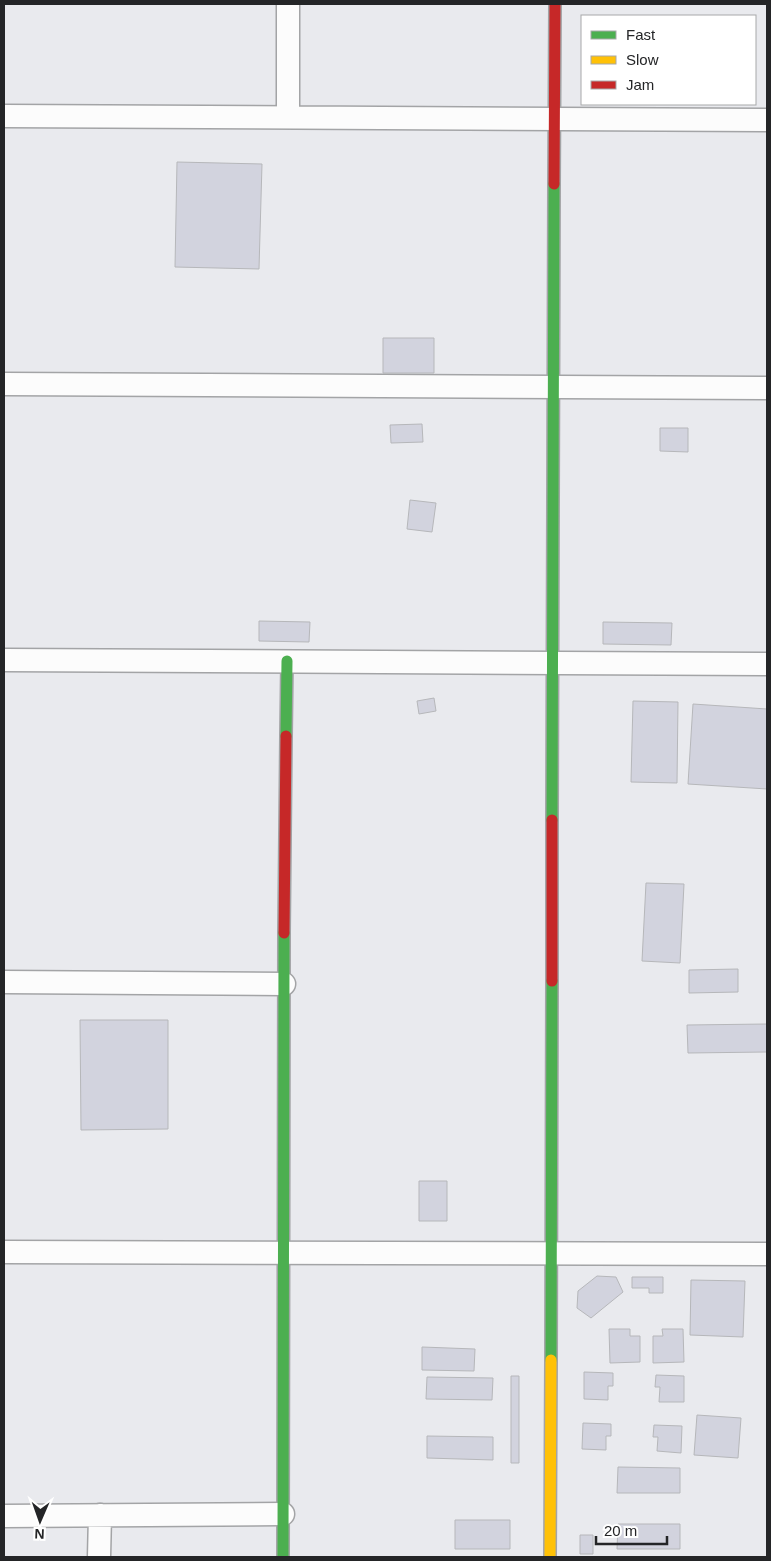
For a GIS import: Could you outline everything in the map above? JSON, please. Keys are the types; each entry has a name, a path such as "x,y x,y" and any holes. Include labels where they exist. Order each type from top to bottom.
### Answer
{"street":[{"path":"288,4 288,118"},
{"path":"550,1557 555,4"},
{"path":"4,116 767,120"},
{"path":"4,384 767,388"},
{"path":"4,660 767,664"},
{"path":"283,1557 284,984 288,661"},
{"path":"4,982 284,984"},
{"path":"4,1252 767,1254"},
{"path":"4,1516 283,1514"},
{"path":"99,1557 100,1515"}],"building":[{"path":"177,162 262,164 259,269 175,267"},
{"path":"383,338 434,338 434,373 383,373"},
{"path":"422,424 423,442 391,443 390,425"},
{"path":"660,428 688,428 688,452 660,451"},
{"path":"410,500 436,503 432,532 407,529"},
{"path":"259,621 310,622 309,642 259,641"},
{"path":"603,622 672,623 671,645 603,644"},
{"path":"434,698 436,711 419,714 417,701"},
{"path":"633,701 678,702 677,783 631,782"},
{"path":"693,704 767,709 767,789 688,784"},
{"path":"646,883 684,884 680,963 642,961"},
{"path":"738,969 738,992 689,993 689,970"},
{"path":"80,1020 168,1020 168,1129 81,1130"},
{"path":"767,1024 767,1052 688,1053 687,1025"},
{"path":"419,1181 447,1181 447,1221 419,1221"},
{"path":"597,1276 616,1277 623,1292 591,1318 577,1308 578,1291"},
{"path":"632,1277 663,1277 663,1293 649,1293 649,1288 632,1288"},
{"path":"691,1280 745,1281 743,1337 690,1335"},
{"path":"609,1329 630,1329 630,1336 640,1336 640,1362 610,1363"},
{"path":"662,1329 683,1329 684,1362 653,1363 653,1336 663,1336"},
{"path":"422,1347 475,1349 474,1371 422,1370"},
{"path":"584,1372 613,1373 613,1386 608,1386 608,1400 584,1399"},
{"path":"656,1375 684,1376 684,1402 659,1402 660,1387 655,1387"},
{"path":"511,1376 519,1376 519,1463 511,1463"},
{"path":"427,1377 493,1378 492,1400 426,1399"},
{"path":"697,1415 741,1418 738,1458 694,1455"},
{"path":"583,1423 611,1424 611,1436 606,1436 606,1450 582,1449"},
{"path":"654,1425 682,1426 681,1453 657,1451 658,1437 653,1437"},
{"path":"427,1436 493,1437 493,1460 427,1458"},
{"path":"618,1467 680,1468 680,1493 617,1493"},
{"path":"455,1520 510,1520 510,1549 455,1549"},
{"path":"618,1524 680,1524 680,1549 617,1549"},
{"path":"580,1535 593,1535 593,1554 580,1554"}],"traffic: fast":[{"path":"552,820 554,184"},
{"path":"286,736 287,661"},
{"path":"283,1557 284,933"},
{"path":"551,1360 552,981"}],"traffic: slow":[{"path":"550,1557 551,1360"}],"traffic: jam":[{"path":"554,184 555,4"},
{"path":"284,933 286,736"},
{"path":"552,820 552,981"}]}
